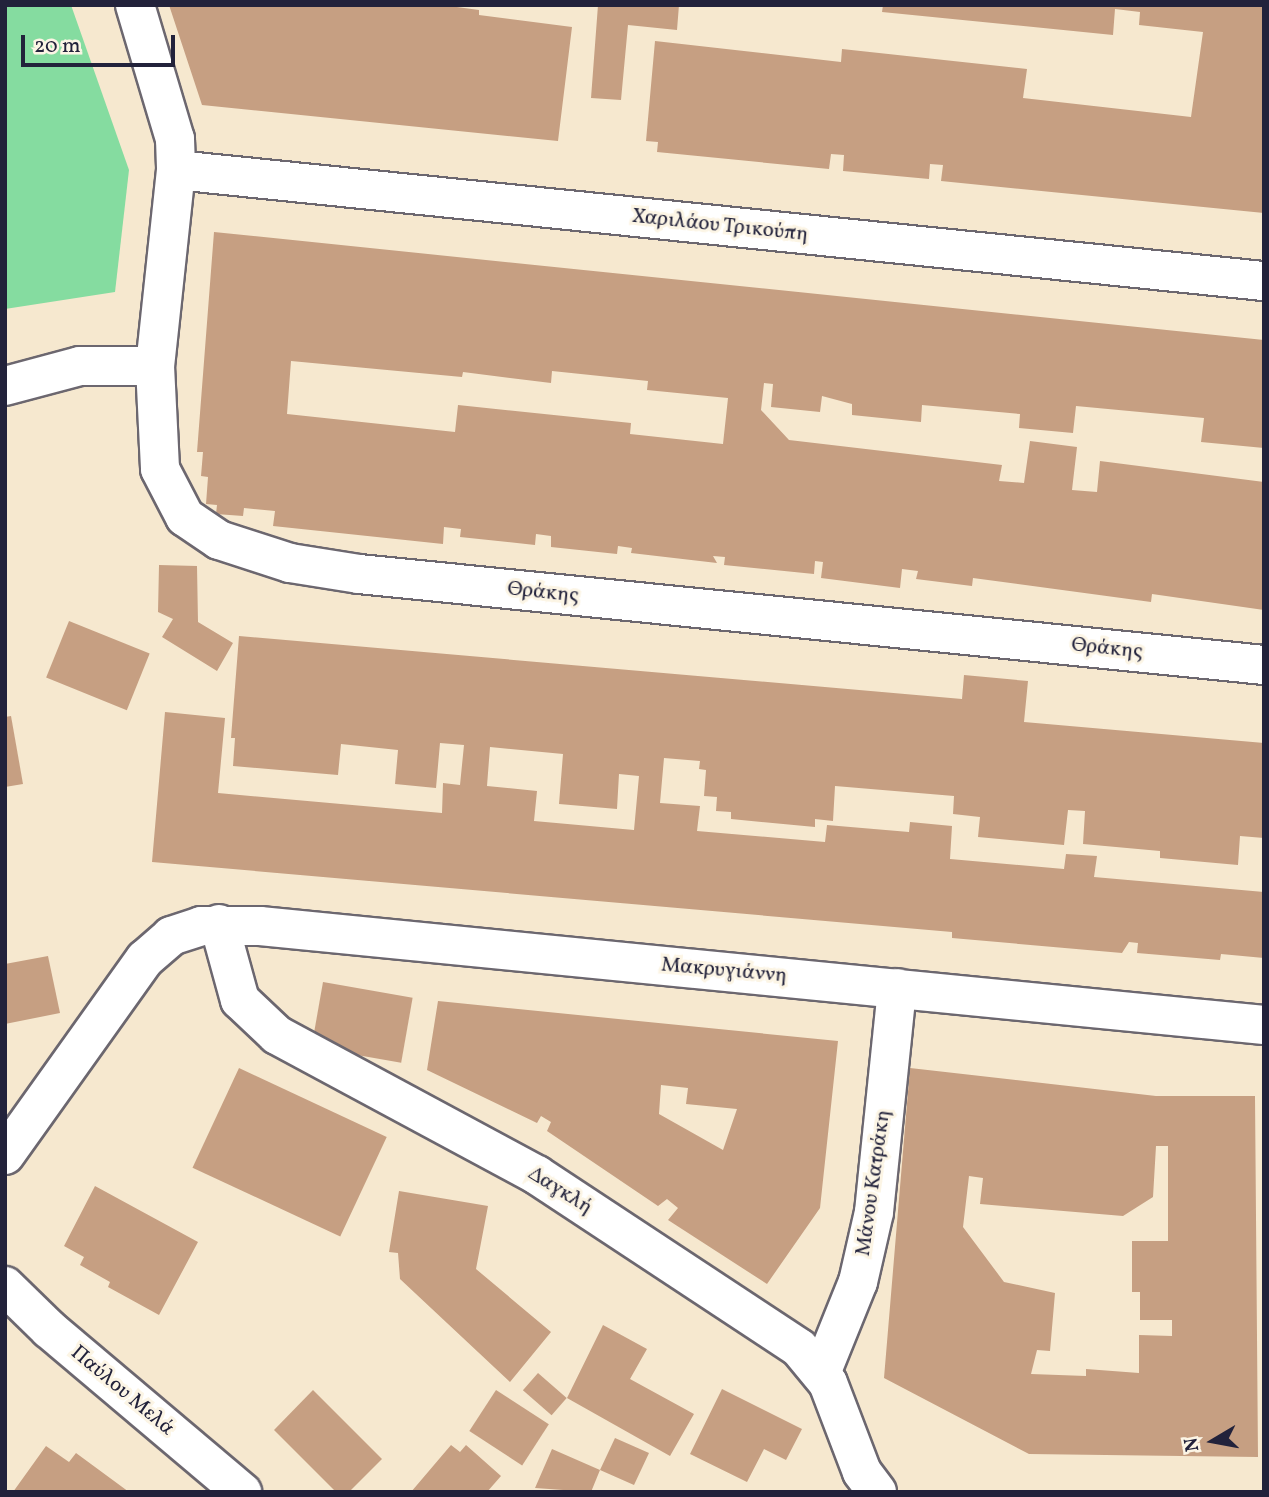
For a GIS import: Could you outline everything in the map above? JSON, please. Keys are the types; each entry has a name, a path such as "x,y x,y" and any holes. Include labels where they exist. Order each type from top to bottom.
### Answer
{"street":[{"name":"Θράκης","path":"135,5 172,128 176,170 155,366 160,469 185,517 219,540 290,562 359,574 1264,665"},
{"name":"Χαριλάου Τρικούπη","path":"176,170 1264,281"},
{"path":"5,386 80,366 155,366"},
{"path":"5,1155 145,959 202,927"},
{"name":"Μακρυγιάννη","path":"202,927 897,988 1264,1025"},
{"name":"Δαγκλή","path":"202,927 240,1000 277,1035 537,1175 765,1322 822,1371 872,1491"},
{"name":"Μάνου Κατράκη","path":"822,1371 858,1282 874,1212 897,988"},
{"name":"Παύλου Μελά","path":"9,1301 242,1492"}],"green space":[{"path":"5,5 71,5 129,170 115,292 5,309"}],"building":[{"path":"169,5 442,5 479,10 479,15 572,27 558,141 202,105"},
{"path":"598,5 679,5 677,30 628,25 621,100 591,98"},
{"path":"883,5 1264,5 1264,213 941,181 943,165 930,164 929,179 843,171 844,155 831,154 829,169 657,152 658,142 646,141 655,41 841,62 842,49 1027,69 1023,98 1191,117 1203,32 1139,25 1140,12 1115,9 1113,35 882,12"},
{"path":"214,232 1264,340 1264,448 1201,442 1204,418 1076,406 1073,433 1019,428 1020,414 922,405 921,422 852,415 852,404 822,396 820,412 771,407 773,384 764,383 761,410 789,440 1002,465 999,481 1024,483 1030,441 1077,447 1072,490 1097,492 1100,461 1264,482 1264,610 1152,594 1151,602 973,578 972,586 916,579 918,571 902,569 900,588 821,578 823,562 815,561 814,574 724,565 725,557 713,556 717,563 631,553 632,548 618,546 617,554 551,547 551,536 536,534 535,545 460,537 461,529 444,527 443,544 273,526 275,511 244,508 243,516 216,514 217,505 206,504 208,477 201,476 203,452 197,452","holes":["291,361 462,377 463,372 551,383 552,371 648,381 647,390 728,398 723,444 630,434 631,423 458,405 455,432 287,414"]},
{"path":"159,565 197,566 198,622 233,643 217,671 162,637 173,619 158,612"},
{"path":"69,621 150,654 127,710 46,678"},
{"path":"239,636 962,699 964,675 1028,681 1024,722 1264,743 1264,838 1240,836 1238,865 1160,858 1160,851 1083,844 1085,811 1068,810 1064,845 978,837 980,817 953,814 954,796 835,786 833,821 815,819 815,827 731,819 731,812 716,811 717,797 704,796 706,770 699,769 700,761 664,758 660,803 700,806 697,831 825,842 827,825 909,832 910,822 952,826 950,859 1064,869 1066,854 1097,856 1094,877 1264,892 1264,958 1221,954 1220,960 1137,953 1138,943 1129,942 1122,953 952,938 952,932 152,862 165,712 225,718 218,793 442,813 443,783 460,785 464,745 440,743 436,788 395,784 398,750 341,744 338,775 233,766 235,738 231,738","holes":["490,747 563,754 559,804 617,809 619,774 639,776 634,830 534,821 537,791 487,786"]},
{"path":"11,716 23,784 5,787 5,717"},
{"path":"48,956 60,1013 5,1024 5,964"},
{"path":"323,982 413,998 401,1063 312,1047"},
{"path":"438,1001 838,1041 820,1208 767,1284 668,1220 678,1208 667,1199 658,1206 547,1131 551,1122 541,1116 537,1123 427,1070","holes":["661,1085 688,1088 686,1104 737,1109 723,1150 659,1114"]},
{"path":"239,1068 387,1137 340,1237 193,1168"},
{"path":"910,1068 1156,1096 1255,1096 1258,1457 1029,1454 884,1378","holes":["1156,1146 1168,1146 1168,1241 1132,1241 1132,1292 1140,1292 1140,1320 1172,1320 1172,1336 1139,1335 1139,1373 1086,1369 1086,1376 1031,1374 1037,1350 1050,1351 1055,1293 1004,1282 963,1227 969,1176 983,1178 980,1204 1123,1216 1153,1197"]},
{"path":"95,1186 198,1242 159,1315 108,1287 110,1282 80,1265 84,1257 64,1246"},
{"path":"399,1191 488,1206 476,1269 551,1332 510,1382 400,1279 398,1253 389,1252"},
{"path":"603,1325 647,1349 630,1379 694,1414 670,1456 567,1398"},
{"path":"538,1373 567,1398 552,1415 523,1390"},
{"path":"722,1389 802,1429 786,1460 764,1449 747,1482 690,1454"},
{"path":"313,1390 382,1459 349,1492 336,1492 274,1430"},
{"path":"496,1390 549,1424 522,1465 469,1431"},
{"path":"615,1438 649,1453 634,1485 600,1470"},
{"path":"451,1445 460,1452 466,1445 501,1476 487,1492 411,1492"},
{"path":"46,1446 69,1462 76,1453 129,1492 13,1492"},
{"path":"552,1449 600,1470 591,1492 535,1488"}]}
